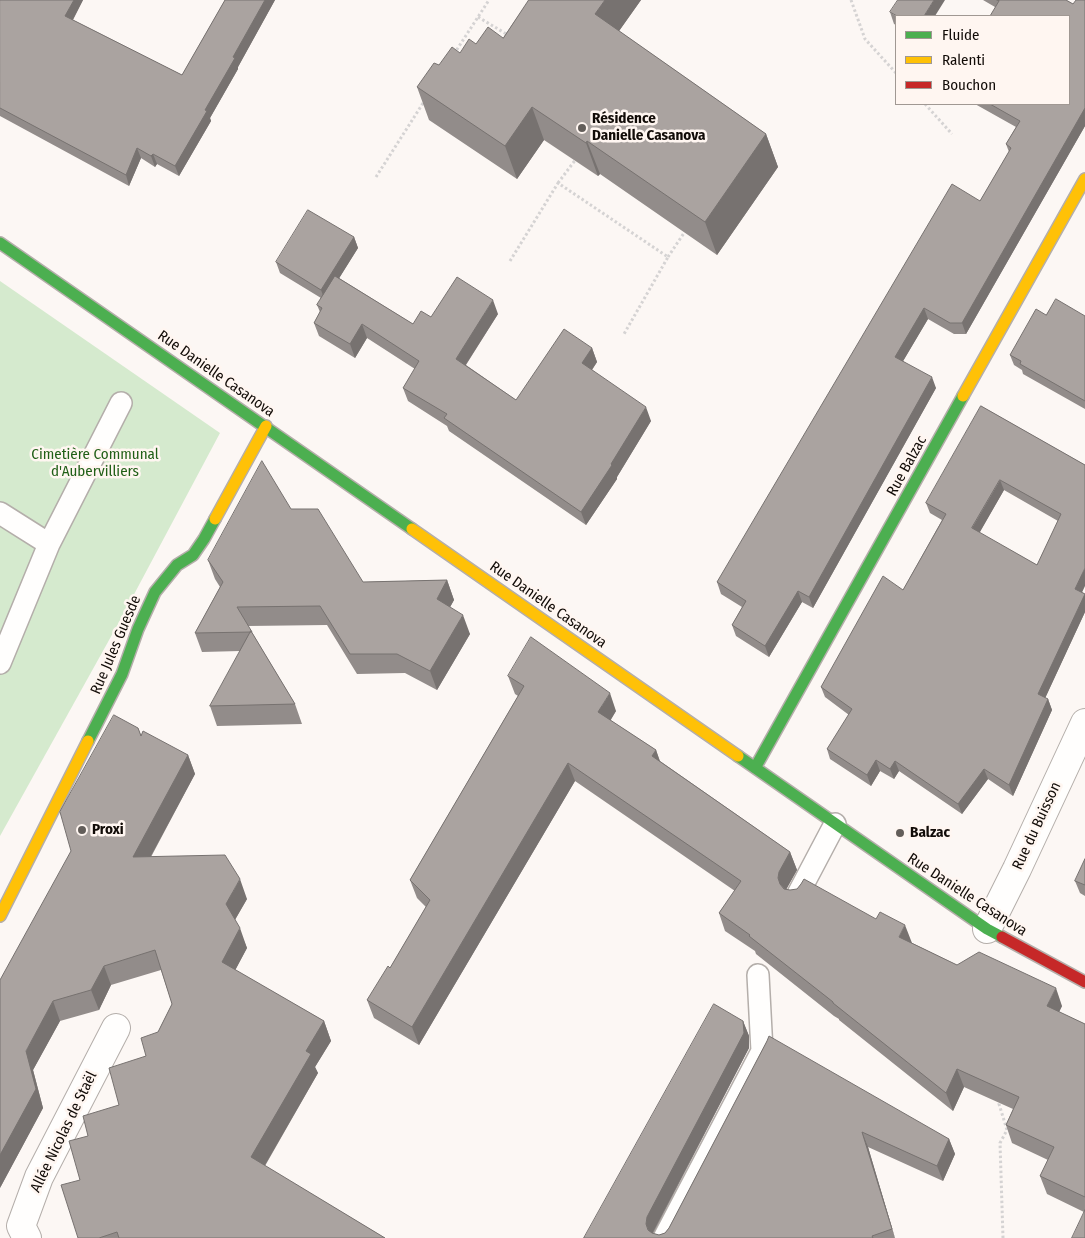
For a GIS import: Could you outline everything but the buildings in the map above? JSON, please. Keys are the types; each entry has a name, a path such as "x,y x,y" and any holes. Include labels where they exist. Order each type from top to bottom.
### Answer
{"main road":[{"name":"Rue Balzac","path":"755,768 1085,179"},
{"name":"Rue Danielle Casanova","path":"0,243 266,426 987,929 1085,982"},
{"name":"Rue Jules Guesde","path":"0,916 122,674 138,628 150,601 177,565 193,555 204,539 266,426"}],"street":[{"name":"Rue du Buisson","path":"987,929 1085,723"},
{"name":"Allée Nicolas de Staël","path":"27,1238 22,1226 39,1177 116,1028"}],"lane":[{"path":"0,663 50,544 121,403"},
{"path":"0,514 50,544"},
{"path":"797,896 835,824"},
{"path":"664,1238 762,1051 758,975"}],"path":[{"path":"451,59 489,0"},
{"path":"851,0 866,39 895,71"},
{"path":"478,17 515,40"},
{"path":"376,177 430,93"},
{"path":"925,105 952,134"},
{"path":"510,261 558,183 576,158"},
{"path":"558,183 668,257"},
{"path":"624,334 684,232"},
{"path":"1002,1096 999,1104 1006,1130 1000,1143 1003,1238"}],"green space":[{"name":"Cimetière Communal d'Aubervilliers","path":"0,281 220,433 123,615 0,836"}],"traffic: fast":[{"path":"0,243 412,529"},
{"path":"755,768 963,396"},
{"path":"88,741 122,674 138,629 155,592 177,565 193,555 215,519"},
{"path":"738,756 987,929 1002,937"}],"traffic: slow":[{"path":"963,396 1085,179"},
{"path":"215,519 266,426"},
{"path":"412,529 738,756"},
{"path":"0,916 88,741"}],"traffic: jam":[{"path":"1002,937 1085,982"}],"place":[{"name":"Résidence Danielle Casanova","path":"582,128"},
{"name":"Proxi","path":"82,830"},
{"name":"Balzac","path":"900,833"}]}
